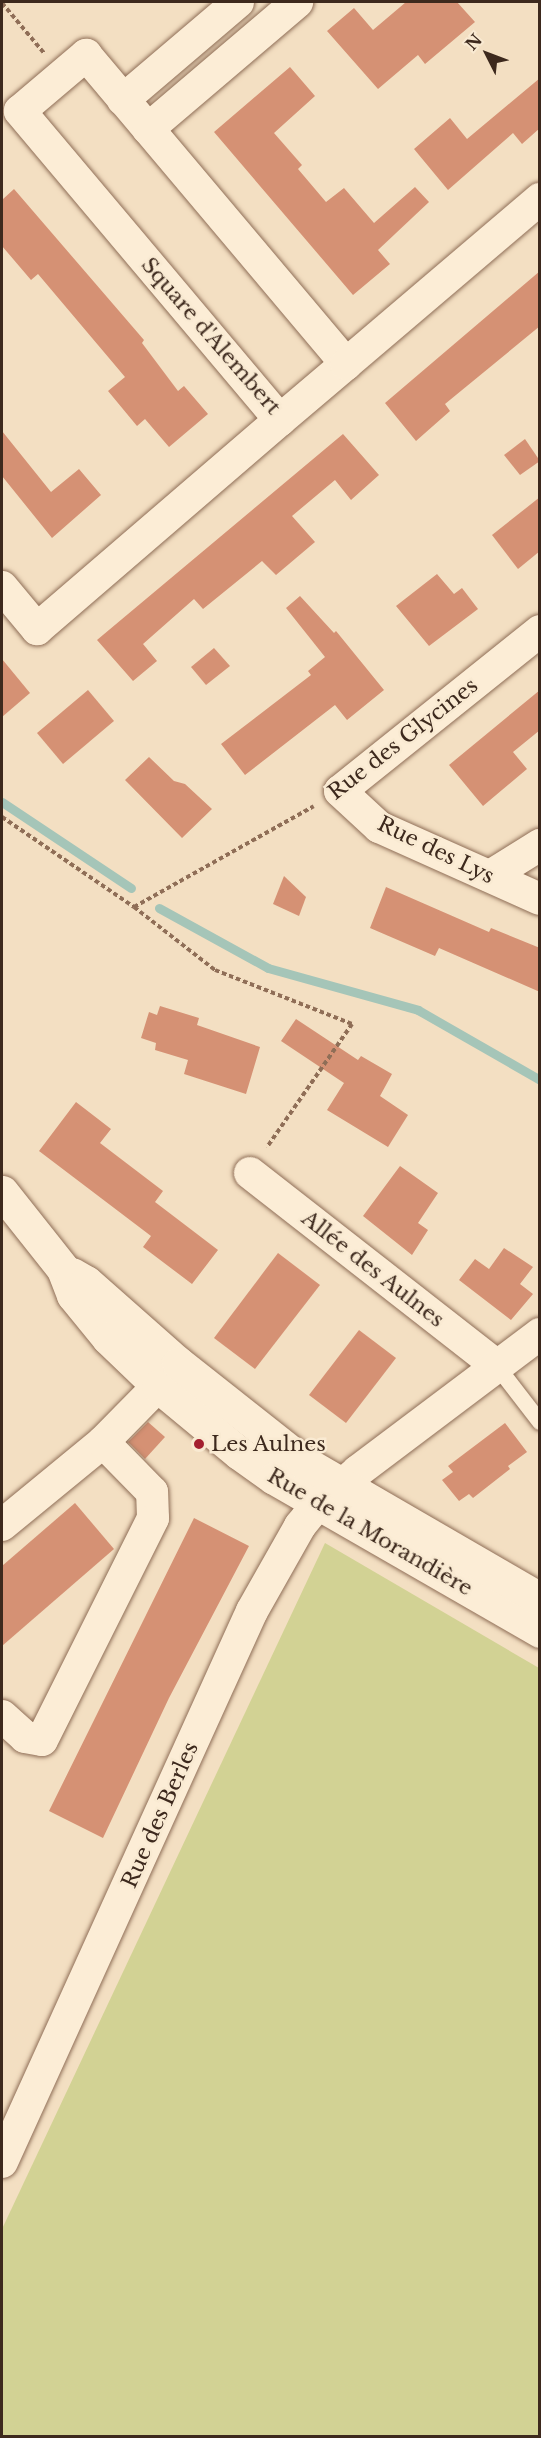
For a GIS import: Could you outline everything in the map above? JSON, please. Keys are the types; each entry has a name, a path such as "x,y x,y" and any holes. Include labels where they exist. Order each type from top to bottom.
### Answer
{"street":[{"path":"123,100 238,2"},
{"path":"148,129 297,2"},
{"name":"Square d'Alembert","path":"86,55 123,100 346,364 280,420 11,119 86,55"},
{"path":"346,364 540,199"},
{"path":"2,587 37,629 280,420"},
{"name":"Rue des Glycines","path":"340,791 540,632"},
{"name":"Rue des Lys","path":"340,791 379,827 540,899"},
{"path":"490,876 540,845"},
{"name":"Allée des Aulnes","path":"250,1173 496,1365"},
{"name":"Rue de la Morandière","path":"2,1192 63,1269 73,1295 108,1338 158,1386 239,1453 274,1478 331,1494 540,1599"},
{"name":"Rue de la Morandière","path":"63,1269 86,1282 259,1429 302,1461 331,1494 540,1630"},
{"path":"331,1494 496,1365 540,1334"},
{"path":"2,1525 103,1442 158,1386"},
{"path":"2,1716 25,1737 42,1740 153,1518 152,1492 103,1442"},
{"name":"Rue des Berles","path":"2,2162 252,1611 300,1526 331,1494"}],"lane":[{"path":"496,1365 540,1422"}],"path":[{"path":"2,3 62,75"},
{"name":"Rue des Glycines","path":"134,907 340,791"},
{"path":"2,817 134,907 215,970 352,1024 250,1173"}],"green space":[{"path":"325,1543 539,1668 539,2436 2,2436 2,2229"}],"building":[{"path":"406,2 457,2 475,22 425,64 418,55 378,89 327,31 354,8 373,30"},
{"path":"290,67 315,96 274,133 302,165 298,169 326,202 344,188 374,223 415,187 429,202 378,250 390,264 353,295 214,132"},
{"path":"540,78 540,128 522,144 513,133 448,190 414,149 450,118 467,139"},
{"path":"14,189 144,340 142,343 178,391 184,386 208,414 169,447 145,419 137,426 108,391 125,377 38,274 31,280 2,246 2,200"},
{"path":"540,271 540,326 445,404 450,411 416,441 385,403"},
{"path":"2,431 51,492 79,469 101,495 52,538 2,476"},
{"path":"343,434 379,475 351,500 335,480 292,516 315,542 276,575 262,561 203,609 194,599 143,644 157,661 133,681 97,640"},
{"path":"525,439 540,461 520,475 504,455"},
{"path":"540,497 540,551 518,569 492,535"},
{"path":"437,574 454,594 462,588 478,609 429,646 396,606"},
{"path":"300,596 334,633 336,631 384,690 347,720 335,705 245,775 221,744 311,675 308,671 325,657 286,608"},
{"path":"214,648 230,666 206,685 191,667"},
{"path":"2,659 30,693 2,717"},
{"path":"88,690 114,721 63,764 37,733"},
{"path":"540,690 540,730 513,752 527,769 483,806 449,765"},
{"path":"149,757 174,781 185,784 212,809 182,838 125,780"},
{"path":"284,876 306,897 299,916 273,904"},
{"path":"386,887 489,932 491,928 540,948 540,992 439,948 435,956 370,928"},
{"path":"160,1006 199,1018 197,1025 260,1047 246,1094 184,1074 188,1060 155,1050 156,1043 141,1038 149,1012 157,1015"},
{"path":"296,1019 358,1060 361,1056 392,1074 380,1096 408,1115 388,1147 327,1110 344,1083 281,1041"},
{"path":"76,1102 111,1129 100,1143 163,1191 155,1202 218,1250 192,1284 143,1247 151,1236 39,1151"},
{"path":"400,1166 438,1193 418,1223 428,1230 412,1255 363,1216"},
{"path":"504,1248 533,1267 520,1284 533,1294 511,1320 459,1280 475,1259 489,1269"},
{"path":"278,1253 320,1285 255,1369 214,1338"},
{"path":"359,1330 396,1358 346,1423 309,1395"},
{"path":"148,1422 165,1437 145,1459 128,1442"},
{"path":"505,1423 527,1452 508,1466 510,1469 473,1498 469,1494 459,1501 442,1480 453,1472 448,1466"},
{"path":"75,1503 114,1549 2,1646 2,1566"},
{"path":"194,1518 249,1546 169,1698 103,1838 49,1811"}],"waterway":[{"path":"2,802 131,888"},
{"path":"159,908 268,968 418,1010 540,1080"}],"place":[{"name":"Les Aulnes","path":"199,1444"}]}
